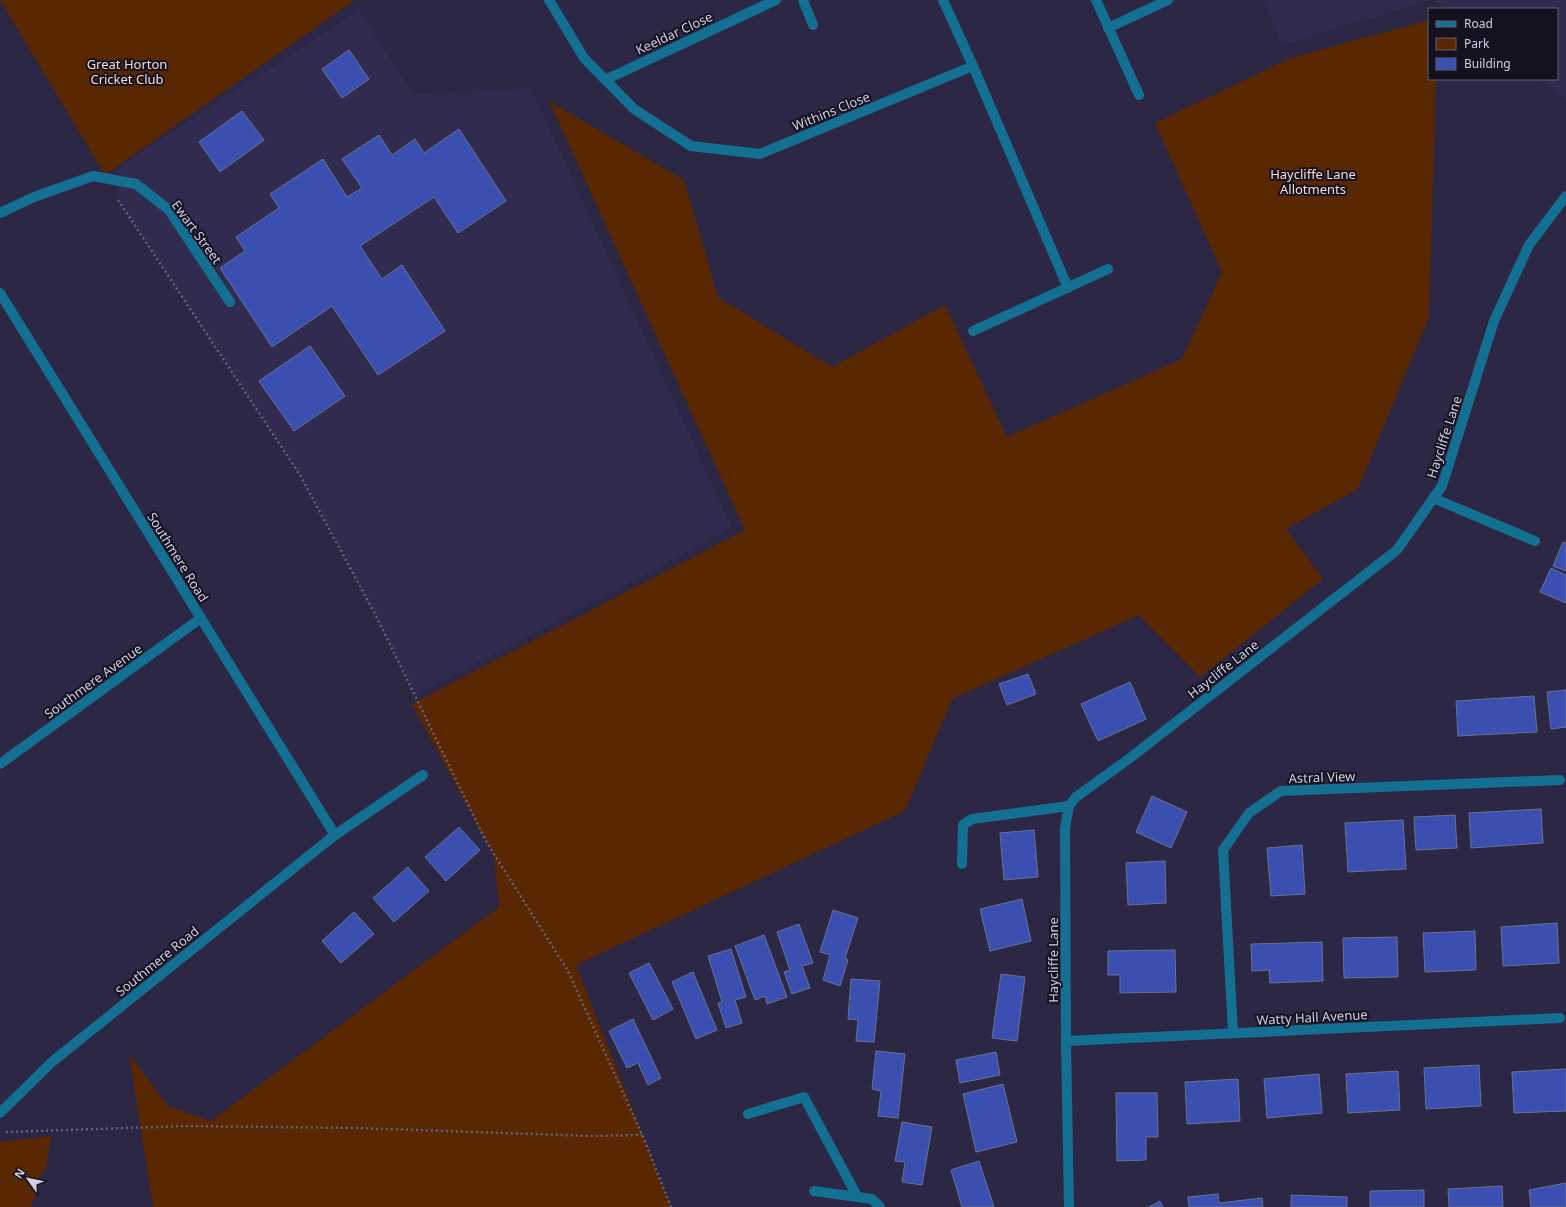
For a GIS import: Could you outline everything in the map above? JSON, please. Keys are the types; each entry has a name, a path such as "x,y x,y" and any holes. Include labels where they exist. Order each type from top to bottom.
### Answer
{"street":[{"name":"Withins Close","path":"549,0 584,58 605,80 634,109 691,146 760,154 973,66"},
{"name":"Keeldar Close","path":"605,80 776,0"},
{"path":"803,0 813,25"},
{"path":"943,0 973,66 1068,288"},
{"path":"1096,0 1138,95"},
{"path":"1108,28 1168,0"},
{"name":"Ewart Street","path":"0,213 34,197 93,176 136,184 169,210 230,302"},
{"name":"Haycliffe Lane","path":"1069,1207 1066,1041 1065,828 1068,806 1076,797 1136,753 1397,550 1442,486 1494,321 1529,245 1566,196"},
{"path":"973,331 1108,269"},
{"name":"Southmere Road","path":"0,292 335,834"},
{"path":"1433,498 1536,541"},
{"name":"Southmere Avenue","path":"0,764 201,618"},
{"name":"Southmere Road","path":"0,1113 53,1061 335,834 423,775"},
{"name":"Astral View","path":"1233,1033 1223,850 1249,813 1281,791 1560,780"},
{"path":"962,864 963,825 972,819 1068,806"},
{"name":"Watty Hall Avenue","path":"1066,1041 1560,1018"},
{"path":"748,1114 804,1097 857,1196"},
{"path":"814,1191 872,1198 880,1207"}],"path":[{"path":"102,177 300,475 376,616 487,843 568,970 642,1136 671,1207"},
{"path":"0,1133 187,1126 364,1128 590,1136 642,1136"}],"shaded area":[{"path":"1263,0 1431,0 1282,45"},
{"path":"1434,0 1566,0 1566,99 1540,80 1558,80 1558,8 1445,8"},
{"path":"359,10 413,94 531,88 732,528 416,695 309,488 117,198 119,167"}],"green space":[{"name":"Great Horton Cricket Club","path":"0,0 355,0 105,175"},
{"name":"Haycliffe Lane Allotments","path":"1428,20 1428,80 1436,80 1429,317 1358,489 1286,529 1323,579 1200,677 1139,615 952,699 905,811 576,965 671,1207 153,1207 129,1054 168,1106 211,1121 499,907 494,856 412,704 745,530 549,101 684,180 718,297 832,367 945,305 1007,437 1182,359 1222,272 1155,123 1291,58"},
{"path":"51,1136 46,1170 40,1175 38,1193 31,1204 32,1207 0,1207 0,1142"}],"building":[{"path":"349,50 369,79 342,98 322,69"},
{"path":"242,111 264,140 220,172 199,142"},
{"path":"459,129 506,201 458,233 434,197 360,246 382,279 402,265 445,331 378,375 332,306 272,347 220,268 245,251 236,237 279,208 270,194 323,159 347,197 362,188 342,159 379,135 392,155 415,139 424,153"},
{"path":"310,346 345,396 294,431 259,381"},
{"path":"1563,542 1566,543 1566,571 1553,566"},
{"path":"1551,568 1566,575 1566,603 1540,592"},
{"path":"1028,674 1036,694 1007,705 999,684"},
{"path":"1130,682 1146,719 1098,741 1081,704"},
{"path":"1566,690 1566,727 1551,729 1547,692"},
{"path":"1534,696 1537,732 1458,736 1456,701"},
{"path":"1152,796 1187,812 1171,848 1136,832"},
{"path":"1541,809 1543,843 1471,848 1469,813"},
{"path":"1455,815 1457,848 1416,850 1414,817"},
{"path":"1403,820 1406,869 1348,872 1345,823"},
{"path":"459,827 480,850 446,881 425,857"},
{"path":"1034,830 1038,877 1004,880 1000,833"},
{"path":"1302,845 1305,894 1271,896 1267,848"},
{"path":"1165,861 1166,903 1128,905 1126,863"},
{"path":"408,867 429,891 394,922 373,898"},
{"path":"1022,899 1031,941 990,951 980,909"},
{"path":"833,910 858,918 845,958 848,960 840,986 823,980 830,955 820,952"},
{"path":"354,912 374,934 341,963 322,941"},
{"path":"1557,923 1559,963 1503,966 1501,927"},
{"path":"799,924 813,963 802,966 810,988 792,994 784,972 790,970 777,932"},
{"path":"1475,931 1476,970 1425,972 1423,933"},
{"path":"764,935 787,997 767,1004 765,996 755,1000 735,946"},
{"path":"1397,937 1398,977 1344,978 1343,938"},
{"path":"1322,942 1323,981 1270,983 1269,970 1252,971 1251,944"},
{"path":"731,949 746,997 735,1000 742,1023 726,1028 718,1003 722,1002 708,956"},
{"path":"1175,950 1176,992 1120,993 1120,975 1108,975 1108,951"},
{"path":"649,963 673,1009 653,1020 629,973"},
{"path":"693,972 717,1030 696,1039 672,982"},
{"path":"1001,974 1025,977 1017,1041 992,1038"},
{"path":"851,979 880,981 874,1042 856,1041 858,1020 848,1019"},
{"path":"633,1019 661,1078 648,1085 638,1063 627,1068 609,1031"},
{"path":"876,1051 905,1054 898,1118 878,1116 881,1091 872,1089"},
{"path":"996,1052 1000,1075 960,1083 956,1060"},
{"path":"1479,1065 1481,1106 1426,1109 1424,1068"},
{"path":"1566,1069 1566,1111 1514,1113 1512,1072"},
{"path":"1398,1071 1400,1110 1348,1113 1346,1074"},
{"path":"1319,1074 1322,1113 1267,1118 1264,1079"},
{"path":"1238,1079 1240,1121 1187,1124 1185,1082"},
{"path":"1003,1084 1017,1142 976,1152 963,1094"},
{"path":"1116,1093 1157,1093 1158,1137 1146,1137 1146,1160 1117,1161"},
{"path":"902,1122 932,1127 922,1185 902,1182 905,1162 895,1161"},
{"path":"979,1161 994,1207 962,1207 951,1170"},
{"path":"1566,1183 1566,1207 1531,1207 1529,1190"},
{"path":"1502,1186 1503,1207 1449,1207 1448,1189"},
{"path":"1424,1190 1424,1207 1370,1207 1370,1191"},
{"path":"1218,1194 1219,1203 1262,1198 1263,1207 1189,1207 1188,1197"},
{"path":"1291,1195 1347,1197 1347,1207 1291,1207"},
{"path":"1160,1201 1163,1207 1149,1207"}]}
